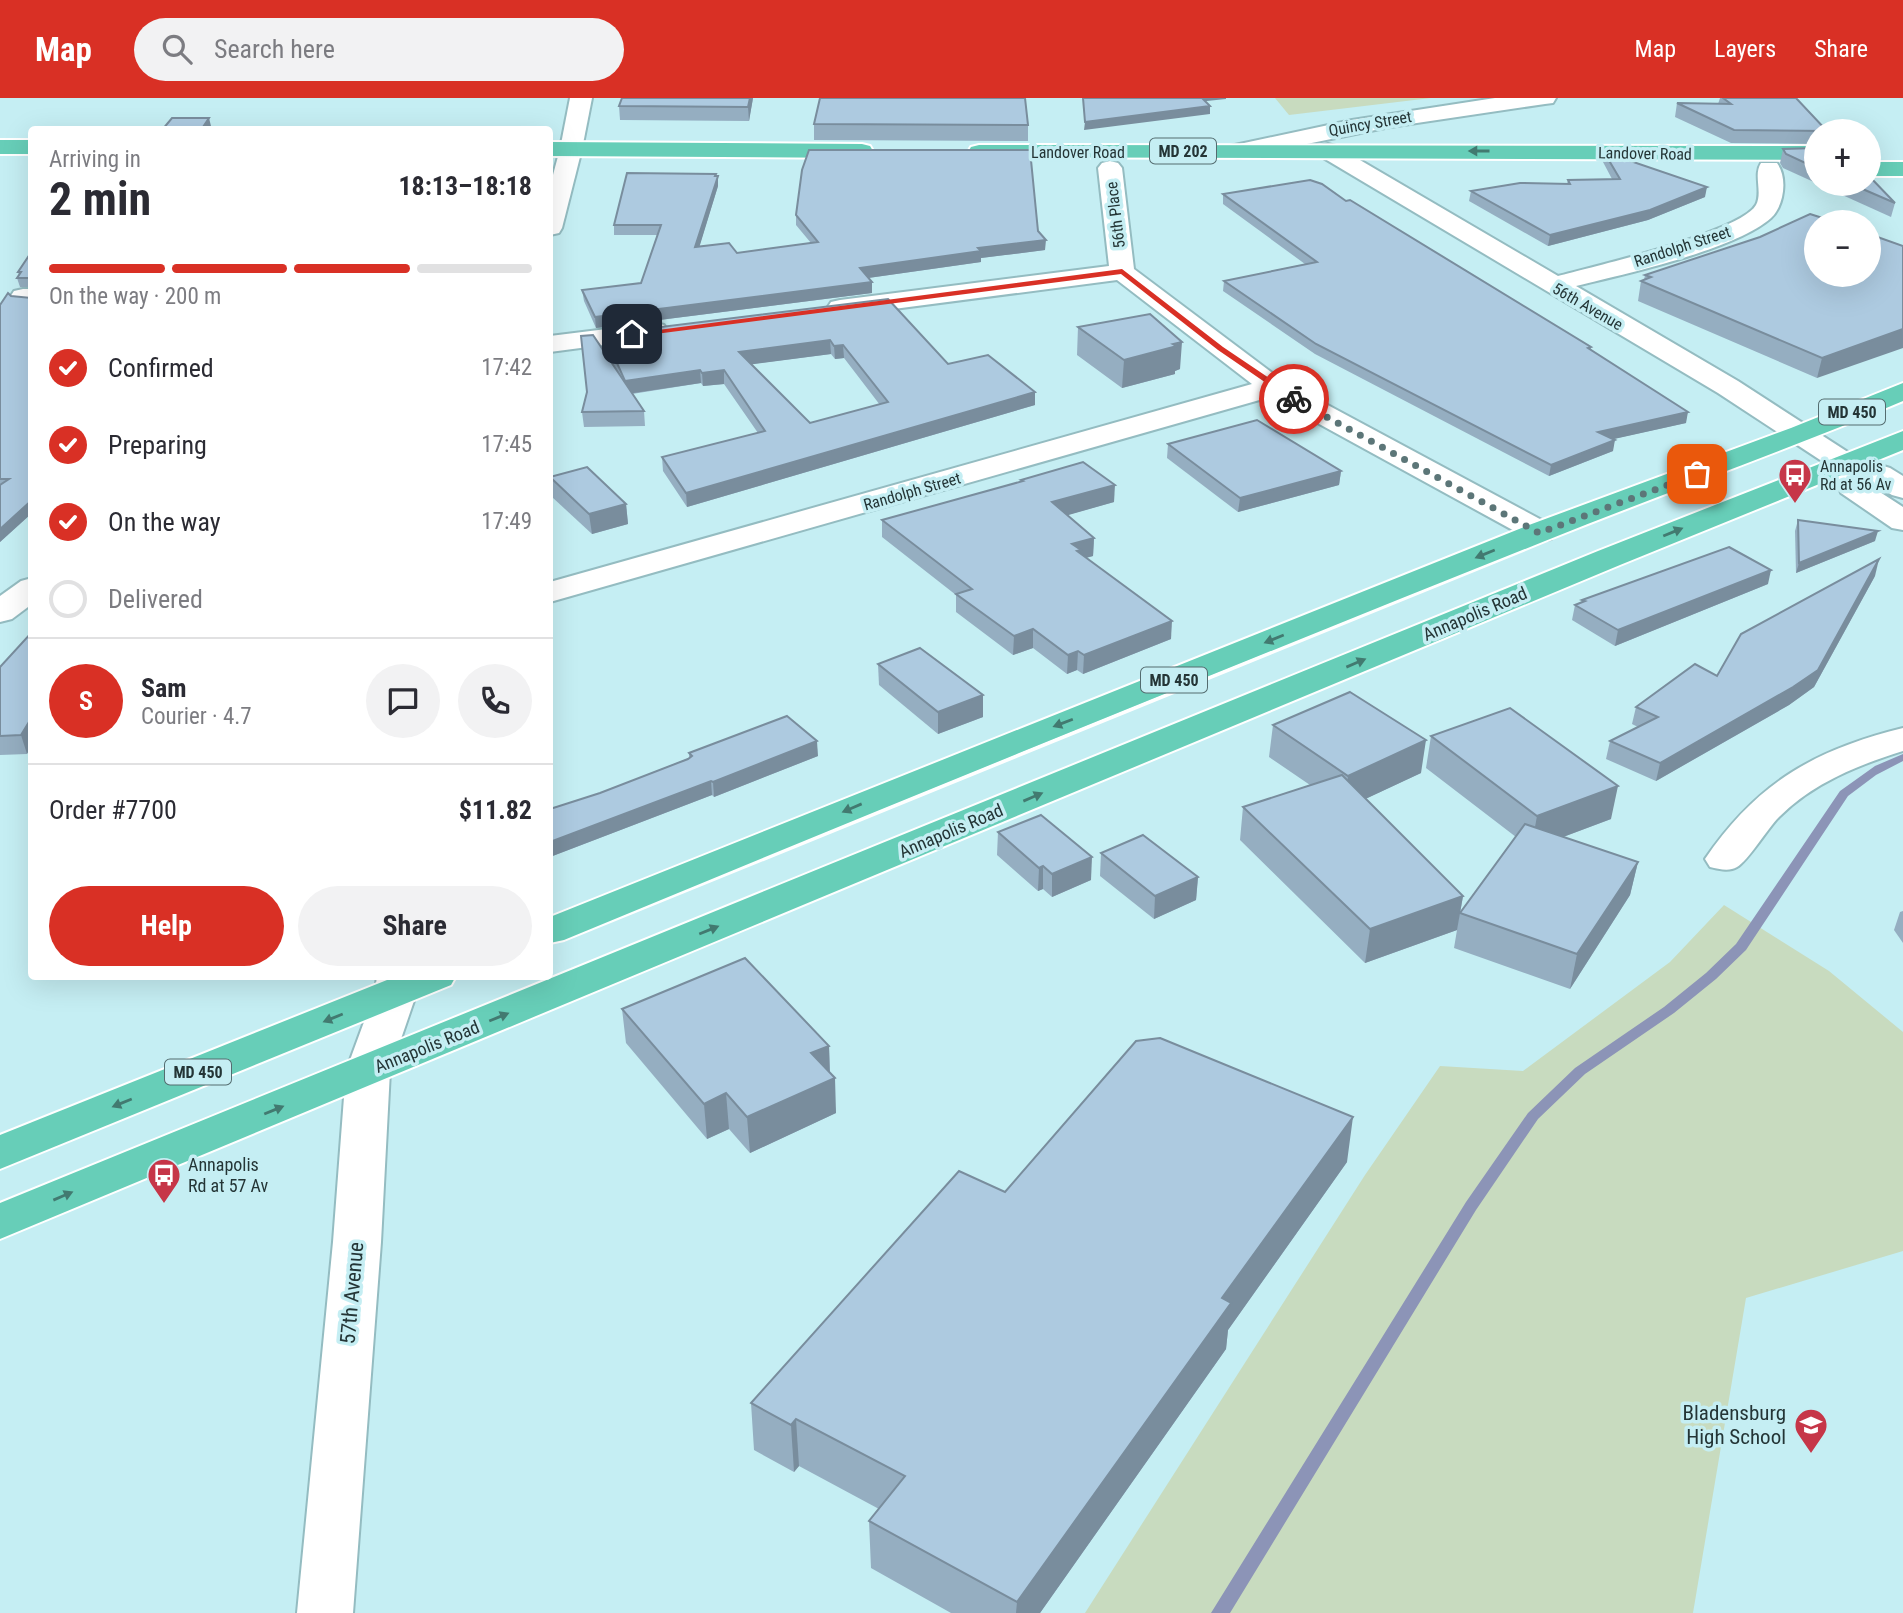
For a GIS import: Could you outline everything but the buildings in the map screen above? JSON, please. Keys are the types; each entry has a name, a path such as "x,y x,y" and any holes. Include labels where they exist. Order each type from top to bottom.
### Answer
{"main road":[{"path":"0,147 28,147"},
{"name":"Landover Road","path":"1804,153 1238,151 963,159 1110,168 1804,169"},
{"path":"1881,153 1903,153"},
{"path":"559,156 882,158"},
{"path":"0,164 28,164"},
{"path":"1881,169 1903,169"},
{"name":"MD 450","path":"553,930 929,776 1539,533 1801,434 1903,391"},
{"name":"Annapolis Road","path":"0,1222 1609,558 1903,440"},
{"name":"MD 450","path":"0,1153 397,984 416,980"}],"street":[{"path":"553,204 559,156 581,98"},
{"name":"Quincy Street","path":"1238,151 1301,136 1415,115 1545,98"},
{"name":"56th Avenue","path":"1328,151 1728,387 1846,464"},
{"name":"56th Place","path":"1110,168 1122,272 1273,387 1539,533"},
{"name":"Randolph Street","path":"1552,285 1677,249 1749,224 1765,212 1769,203 1769,169"},
{"path":"811,312 1122,272"},
{"path":"553,344 673,329"},
{"name":"Randolph Street","path":"553,591 1273,387"},
{"path":"1846,464 1879,474 1903,489"},
{"path":"1846,464 1852,487 1903,521"},
{"path":"0,612 28,591"},
{"path":"1724,859 1771,804 1796,784 1827,767 1903,739"},
{"name":"57th Avenue","path":"325,1613 357,1242 368,1071 397,984"}],"green space":[{"path":"1275,98 1431,98 1289,115"},
{"path":"1724,905 1829,971 1903,1032 1903,1251 1746,1298 1693,1613 1085,1613 1365,1175 1440,1066 1523,1071 1670,962"}],"waterway":[{"path":"1220,1613 1471,1206 1533,1116 1580,1071 1669,1010 1741,947 1844,794 1886,764 1903,757"}],"way so far":[{"path":"1294,399 1539,533 1697,474"}],"place":[{"name":"Annapolis Rd at 56 Av","path":"1795,505"},
{"name":"Annapolis Rd at 57 Av","path":"164,1205"},
{"name":"Bladensburg High School","path":"1811,1455"}],"route":[{"path":"632,334 1122,272 1220,348 1294,399"}]}
